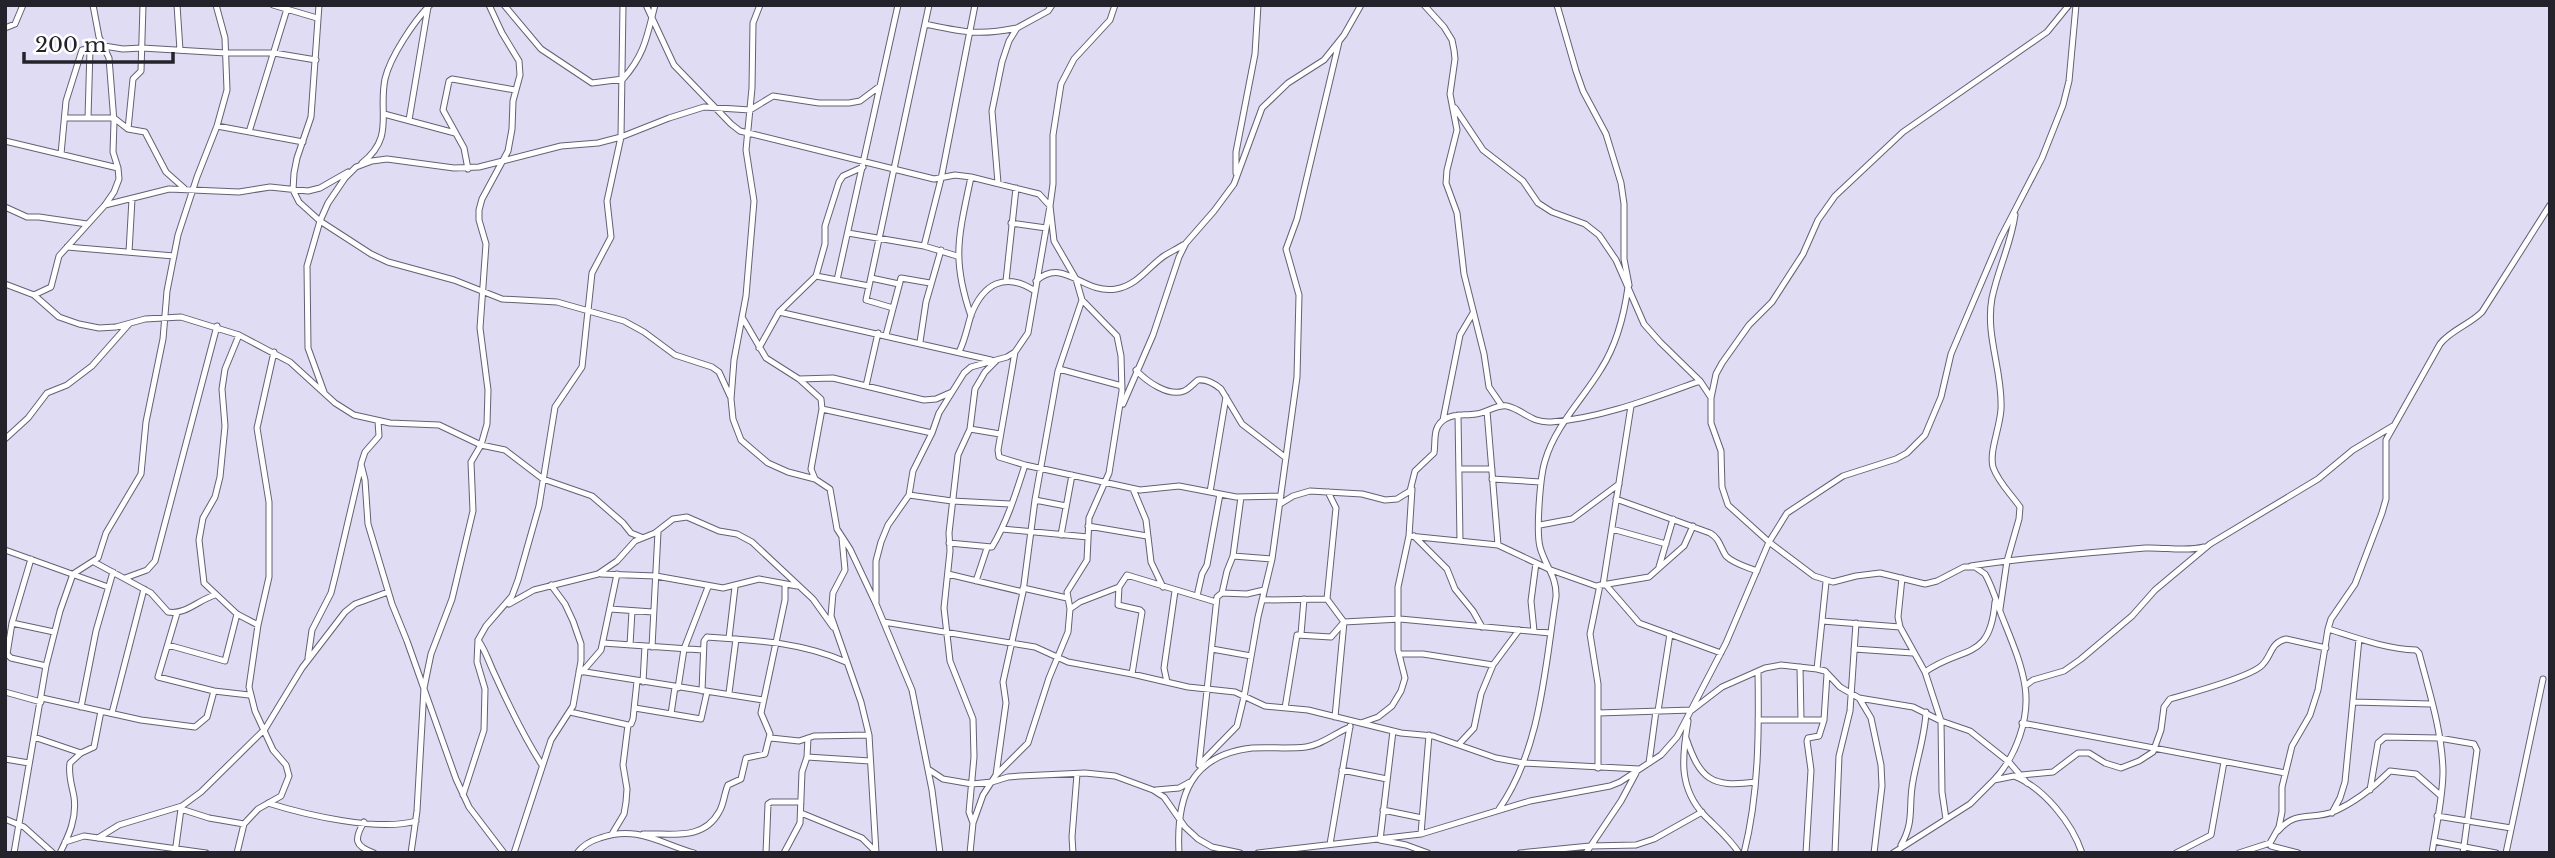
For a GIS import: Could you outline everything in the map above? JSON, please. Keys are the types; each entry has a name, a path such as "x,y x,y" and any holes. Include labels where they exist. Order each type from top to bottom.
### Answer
{"street":[{"path":"5,28 15,24 23,5"},
{"path":"34,295 51,287 57,261 105,205 118,184 118,168 113,152 114,118 108,58 99,37 93,5"},
{"path":"128,128 133,80 141,73 144,5"},
{"path":"177,5 180,50"},
{"path":"14,853 46,666 73,574 94,562 106,533 141,474 146,422 163,339 174,256 184,212 217,126 227,90 226,53 216,5"},
{"path":"273,5 317,19"},
{"path":"319,5 311,117 296,158 293,190 295,197 320,220 371,254 388,262 454,280 482,292 518,301 557,302 624,321 676,355 719,372 731,399"},
{"path":"411,853 416,821 424,688 431,653 452,599 473,511 471,462 481,445 486,424 488,390 480,327 486,244 479,210 482,199 505,161 512,129 515,90 520,75 519,61 489,5"},
{"path":"504,5 541,48 588,81 599,83 623,79 642,53 655,5"},
{"path":"463,794 484,730 485,688 477,662 478,639 512,596 530,542 555,407 582,367 592,272 611,237 607,201 621,137 623,5"},
{"path":"646,5 674,65 730,124 747,135 941,179 971,177 1039,194 1050,206 1054,242 1076,279 1082,300 1116,336 1121,356 1122,386 1118,421 1105,482 1090,513 1087,560 1068,587 1068,632 1028,743 996,775 983,795 973,823 970,853"},
{"path":"760,5 754,23 746,160 754,201 742,317 734,360 731,399 735,426 747,446 776,467 815,479 830,489 837,529 876,604 912,690 928,769 940,853"},
{"path":"837,280 898,5"},
{"path":"893,308 867,301 929,5"},
{"path":"924,246 941,179 975,5"},
{"path":"998,183 992,111 1006,52 1021,24 1048,11 1052,5"},
{"path":"1115,5 1110,20 1074,59 1062,84 1053,135 1050,206 1028,334 1015,352 1000,433 999,457 1025,466 1133,489 1179,486 1241,497 1281,496"},
{"path":"1236,176 1236,152 1255,54 1258,5"},
{"path":"1118,421 1125,395 1153,335 1168,286 1186,243 1234,184 1254,126 1268,100 1288,83 1324,60 1339,42 1361,5"},
{"path":"1424,5 1452,40 1455,59 1450,82 1457,130 1446,183 1457,213 1464,274 1484,354 1489,387 1502,406"},
{"path":"1557,5 1576,71 1606,134 1621,183 1624,204 1624,259 1631,295"},
{"path":"2069,5 2047,32 1903,132 1840,190 1818,220 1801,258 1772,302 1749,325 1722,363 1714,380 1711,423 1721,451 1725,500 1731,509 1752,524 1769,542 1826,582 1873,573 1926,584 1964,567 2007,561 2072,553 2164,547 2185,550 2208,546"},
{"path":"1258,853 1421,834 1498,810 1610,786 1669,747 1691,712 1721,653 1769,542 1782,519 1792,509 1821,493 1843,476 1907,453 1925,435 1941,397 1951,354 2015,210 2042,158 2067,93 2076,5"},
{"path":"324,391 308,348 307,266 320,220 336,191 356,167 375,152 379,144 383,130 386,74 408,32 429,6"},
{"path":"409,120 429,6"},
{"path":"249,132 287,9"},
{"path":"925,24 969,34 992,34 1017,29"},
{"path":"1179,853 1178,815 1192,781 1199,768 1237,726 1272,559 1297,377 1300,308 1298,286 1287,254 1287,244 1297,219 1339,42"},
{"path":"61,154 66,101 82,50 104,46 123,49 274,53 316,60"},
{"path":"88,118 90,49"},
{"path":"468,169 464,149 443,110 451,80 515,90"},
{"path":"105,205 164,189 239,192 270,187 293,190 320,188 372,160 387,159 468,169 561,146 598,143 621,137 704,107 750,110 773,96 819,103 849,103 860,101 880,86"},
{"path":"1452,102 1483,149 1523,181 1538,203 1552,212 1585,224 1599,235 1616,260 1637,312 1651,334 1700,381 1711,398"},
{"path":"384,114 457,133"},
{"path":"65,118 114,118 128,128 147,133 166,172 184,188"},
{"path":"217,126 303,142"},
{"path":"5,141 118,168"},
{"path":"759,348 779,312 816,275 825,244 825,226 839,182 843,176 863,163"},
{"path":"971,177 957,256 962,290 971,317"},
{"path":"1006,281 1016,188"},
{"path":"129,252 132,199"},
{"path":"2268,853 2282,812 2284,773 2292,746 2312,709 2331,619 2355,584 2386,499 2386,440 2440,344 2482,312 2550,205"},
{"path":"5,207 27,217 87,224"},
{"path":"2000,612 2007,561 2020,507 2000,483 1993,468 1992,456 2000,429 2001,406 1990,316 1994,292 2013,230 2015,210"},
{"path":"1012,223 1046,228"},
{"path":"848,233 924,246 957,256"},
{"path":"1036,281 1053,272 1062,272 1088,286 1104,290 1128,286 1165,255 1186,243"},
{"path":"67,247 174,256"},
{"path":"920,342 930,283 941,250"},
{"path":"816,275 869,286"},
{"path":"871,278 899,284"},
{"path":"886,335 902,278 930,283"},
{"path":"959,352 966,339 971,317 994,283 1006,281 1027,286 1035,291"},
{"path":"5,284 34,295 60,317 79,324 99,328 165,316 181,317 239,335 290,362 344,410 378,421 439,425 481,445 510,453 543,479 592,496 631,533 641,537"},
{"path":"1498,810 1516,783 1523,764 1536,713 1557,585 1540,548 1541,482 1550,448 1608,356 1625,311 1628,287"},
{"path":"996,775 1006,703 1003,682 1023,590 1040,469 1059,369 1082,300"},
{"path":"779,312 996,360"},
{"path":"1199,768 1232,752 1320,744 1350,724 1361,723 1384,713 1398,698 1405,673 1399,654 1399,580 1411,536 1415,471 1434,453 1436,430 1443,420 1459,339 1474,312"},
{"path":"742,317 770,362 800,379 818,394 822,402 811,469 815,479"},
{"path":"5,439 28,418 47,393 67,385 92,366 129,324"},
{"path":"125,579 143,572 155,561 217,327"},
{"path":"866,386 878,333"},
{"path":"239,335 225,369 222,390 225,426 220,477 215,497 204,518 199,540 202,579 215,595 237,614 258,625"},
{"path":"237,853 244,824 253,813 281,796 289,775 286,765 273,750 250,695 258,625 270,561 269,502 257,428 274,352"},
{"path":"876,604 876,561 881,542 888,525 909,495 913,471 939,413 971,367 1015,352"},
{"path":"973,823 969,811 973,719 950,661 944,608 958,454 970,429 975,389 996,360"},
{"path":"1059,369 1122,386"},
{"path":"1136,370 1150,384 1178,392 1185,391 1198,380 1206,380 1216,385 1242,425 1286,458"},
{"path":"800,379 823,377 924,400 936,399 952,392"},
{"path":"1443,420 1508,406 1537,421 1567,420 1630,406 1700,381"},
{"path":"1210,492 1226,397"},
{"path":"1598,768 1597,668 1590,634 1603,585 1630,406"},
{"path":"822,409 932,433"},
{"path":"1487,411 1498,545"},
{"path":"1458,415 1460,541"},
{"path":"305,664 310,652 312,630 331,593 361,464 365,452 379,436 378,421"},
{"path":"2025,686 2033,680 2064,671 2081,659 2133,616 2155,590 2208,546 2318,478 2353,450 2393,426"},
{"path":"970,429 1000,433"},
{"path":"361,464 365,480 368,524 388,592 437,729 469,807 504,853"},
{"path":"949,543 992,547 1014,500 1025,466"},
{"path":"1459,469 1492,469"},
{"path":"1062,535 1072,475"},
{"path":"1492,479 1541,482"},
{"path":"1540,525 1572,519 1619,484"},
{"path":"1280,504 1300,492 1362,494 1390,500 1405,496 1412,487"},
{"path":"1133,489 1143,511 1151,562 1163,587"},
{"path":"1328,492 1336,508 1327,599 1344,622 1335,717"},
{"path":"1197,597 1202,575 1208,565 1220,494"},
{"path":"909,495 952,501 1010,504"},
{"path":"1199,768 1216,602 1223,593 1233,556 1241,497"},
{"path":"1616,499 1714,536 1732,560 1757,571"},
{"path":"1035,500 1066,506"},
{"path":"598,574 610,567 627,547 641,537 658,532 673,519 687,517 752,542 817,603 833,627"},
{"path":"1658,570 1674,519"},
{"path":"1088,526 1147,536"},
{"path":"1411,536 1498,545 1551,570 1588,584 1603,585 1644,578 1658,570 1685,546 1693,526"},
{"path":"1002,529 1088,537"},
{"path":"1612,529 1666,544"},
{"path":"570,712 628,724 633,722 653,612 658,532"},
{"path":"1411,536 1447,569 1455,589 1482,626"},
{"path":"842,538 845,570 833,593 831,616 861,702 869,734 876,853"},
{"path":"976,581 987,548"},
{"path":"5,550 108,587"},
{"path":"1233,556 1272,559"},
{"path":"31,559 15,611 7,650 8,656 46,666"},
{"path":"94,562 144,589 157,598 168,612 186,611 203,598 215,595"},
{"path":"1534,631 1531,601 1536,563"},
{"path":"1893,853 1970,804 1994,780 2016,751 2022,723 2025,686 2016,653 1985,574 1975,567 1964,567"},
{"path":"81,707 96,631 113,572"},
{"path":"503,607 534,590 598,574 656,576 681,579 708,587 735,587 759,579 797,586"},
{"path":"581,671 599,653 603,643 617,574"},
{"path":"947,574 1067,598"},
{"path":"1070,609 1080,601 1119,586 1128,575 1216,602"},
{"path":"1902,578 1898,617 1900,627 1925,672 1941,721 1942,792 1946,819"},
{"path":"1817,669 1826,582"},
{"path":"577,853 589,842 612,834 626,832 681,835 706,828 720,811 728,785 741,779 746,758 765,754 771,738 761,713 785,600 785,584"},
{"path":"514,853 551,740 570,712 581,671 581,644 565,604 551,585"},
{"path":"1603,585 1639,623 1721,653"},
{"path":"1119,586 1118,605 1142,612 1132,674"},
{"path":"671,714 684,649 708,587"},
{"path":"729,693 735,587"},
{"path":"112,713 144,589"},
{"path":"1223,593 1247,594 1264,590"},
{"path":"1167,682 1164,668 1175,591"},
{"path":"98,838 119,825 182,808 201,792 265,729 305,664 345,612 355,604 388,592"},
{"path":"1925,672 1944,659 1980,646 1991,624 1995,596"},
{"path":"1301,634 1304,599"},
{"path":"1262,600 1327,599"},
{"path":"5,609 15,611"},
{"path":"610,610 653,612"},
{"path":"630,645 632,611"},
{"path":"177,613 158,677 214,691 250,695"},
{"path":"168,645 225,661 237,614"},
{"path":"1285,708 1296,637 1301,634 1331,637 1344,622 1400,619 1550,633"},
{"path":"1822,621 1900,627"},
{"path":"884,622 1035,647 1057,659 1209,690 1235,692 1265,706 1308,710 1350,724"},
{"path":"12,623 54,632"},
{"path":"1835,853 1839,756 1850,711 1856,623"},
{"path":"2328,629 2400,649 2416,650 2420,656 2439,738 2443,774 2432,853"},
{"path":"1459,744 1474,728 1481,694 1493,665 1519,630"},
{"path":"1649,762 1670,634"},
{"path":"635,708 701,719 704,641 707,637 807,647 846,662"},
{"path":"478,639 526,741 542,765"},
{"path":"2022,775 2053,772 2078,753 2089,753 2105,763 2122,768 2139,761 2155,749 2164,707 2170,699 2260,667 2273,645 2279,641 2286,639 2326,649"},
{"path":"2332,813 2345,782 2359,639"},
{"path":"603,643 704,650"},
{"path":"1212,649 1251,656"},
{"path":"1854,649 1914,653"},
{"path":"1399,654 1423,654 1493,665"},
{"path":"1598,713 1691,712 1723,687 1758,671 1781,665 1817,669 1828,674 1834,682 1859,698 1913,707 1970,732 2009,762 2027,783"},
{"path":"1800,667 1801,720"},
{"path":"581,671 763,700"},
{"path":"1691,712 1683,776 1689,795 1742,853 1752,820 1758,671"},
{"path":"1805,853 1811,770 1807,739 1819,736 1824,720 1828,674"},
{"path":"2506,853 2543,679"},
{"path":"5,692 141,720 195,727 207,717 214,691"},
{"path":"1859,698 1871,718 1881,765 1881,804 1874,853"},
{"path":"2353,702 2431,704"},
{"path":"60,853 74,821 70,763 80,753 94,747 101,711"},
{"path":"1900,847 1910,828 1910,802 1926,712"},
{"path":"1758,720 1824,720"},
{"path":"1361,723 1394,731 1429,735 1496,758 1523,764 1639,769"},
{"path":"2022,723 2284,773"},
{"path":"612,834 624,814 626,802 627,789 622,765 628,724"},
{"path":"1330,844 1350,724"},
{"path":"1380,840 1394,731"},
{"path":"771,738 793,741 869,734"},
{"path":"1421,834 1429,735"},
{"path":"34,737 80,753"},
{"path":"1686,737 1694,760 1704,775 1723,784 1755,782"},
{"path":"2370,790 2376,750 2385,737 2439,738 2474,744 2477,747 2463,850"},
{"path":"784,853 800,823 802,772 807,757 808,738"},
{"path":"807,757 870,761"},
{"path":"5,759 29,763"},
{"path":"2176,853 2211,835 2224,762"},
{"path":"928,769 943,779 972,784 1007,777 1096,773 1115,776 1153,790 1164,797 1185,827 1198,839 1212,847 1240,853"},
{"path":"1586,853 1622,801 1639,769"},
{"path":"1342,770 1387,779"},
{"path":"2239,853 2266,845 2290,819 2332,813 2370,790 2390,771 2421,776 2440,795"},
{"path":"1073,853 1077,774"},
{"path":"1994,780 2014,776 2040,792 2078,839 2085,853"},
{"path":"1153,790 1179,788 1192,781"},
{"path":"766,853 768,804 801,802"},
{"path":"268,803 314,815 364,822 394,825 416,821"},
{"path":"182,808 244,824"},
{"path":"176,851 182,808"},
{"path":"1383,810 1422,818"},
{"path":"1522,853 1590,846 1629,846 1654,839 1702,812"},
{"path":"801,813 863,838 876,853"},
{"path":"2437,816 2511,828"},
{"path":"5,819 19,824 53,853"},
{"path":"364,822 358,834 358,842 363,849 374,853"},
{"path":"643,834 679,851 694,853"},
{"path":"65,842 84,836 176,851 206,853"},
{"path":"1380,840 1428,853"},
{"path":"2434,841 2463,850 2496,853"},
{"path":"1621,853 1629,846"},
{"path":"2271,846 2298,853"}]}
